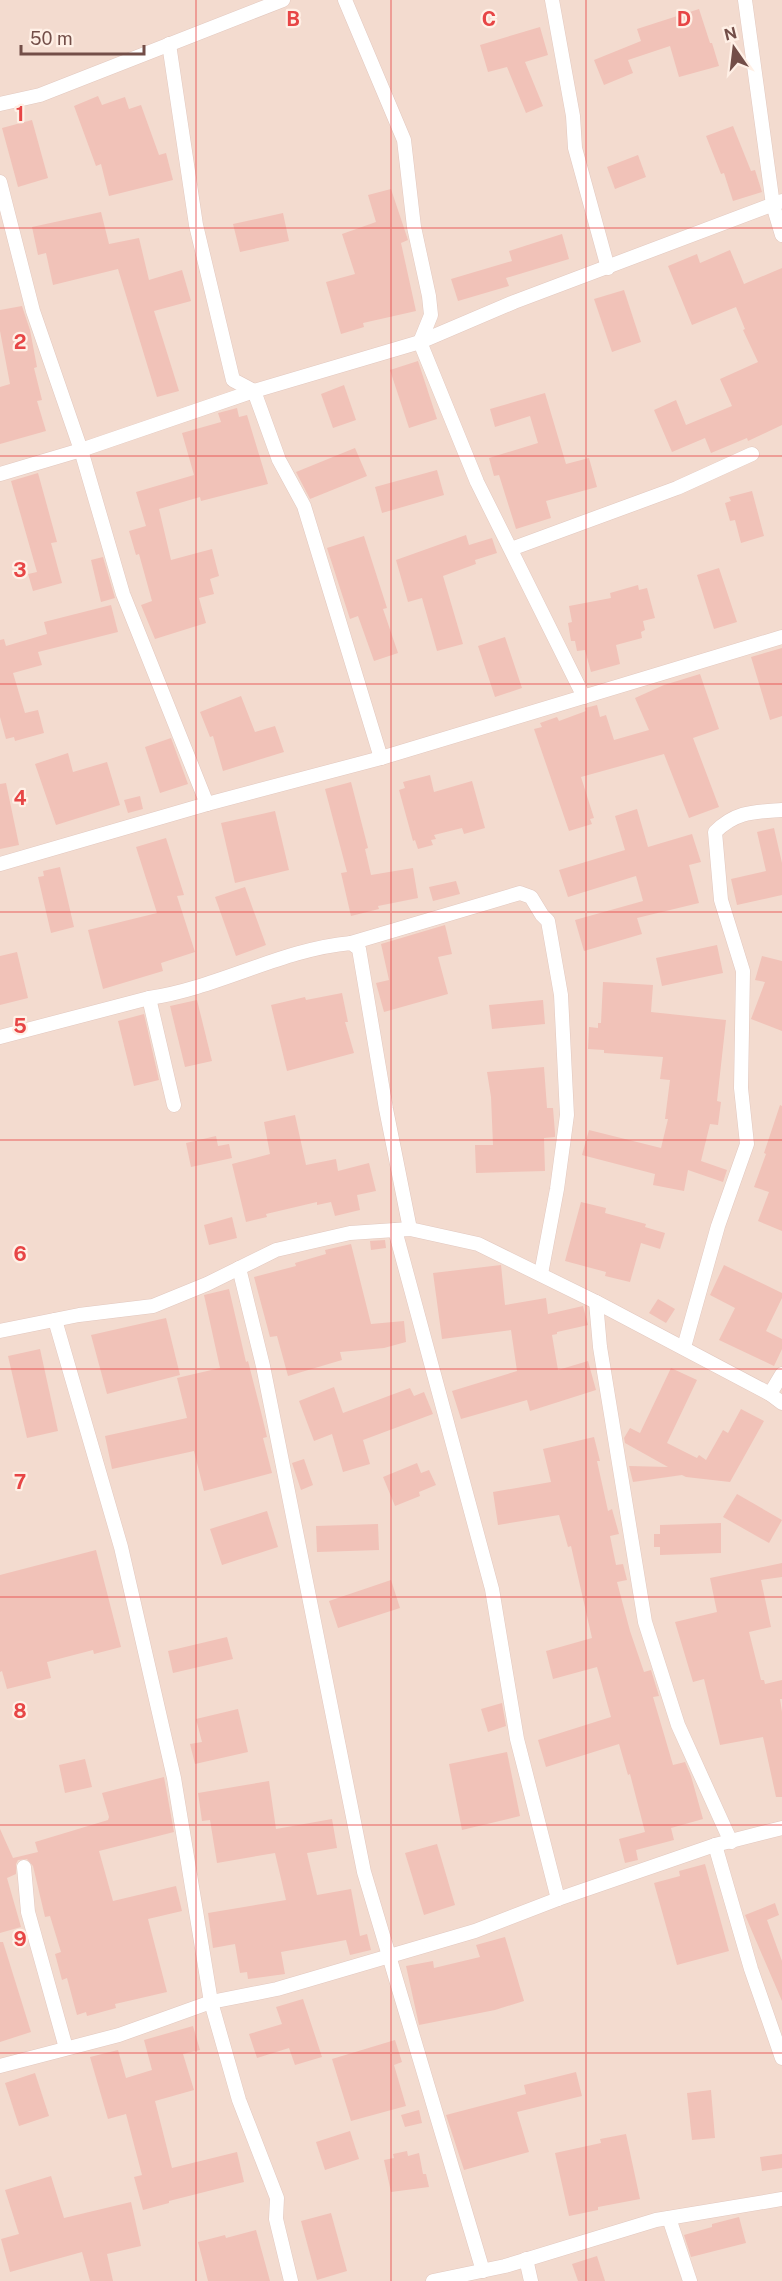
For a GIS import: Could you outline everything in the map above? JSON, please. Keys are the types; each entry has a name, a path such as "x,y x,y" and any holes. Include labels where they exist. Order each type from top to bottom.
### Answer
{"street":[{"path":"0,104 40,95 283,0"},
{"path":"345,0 404,140 414,227 431,315 420,342 477,482 584,697"},
{"path":"552,0 573,116 575,148 608,268"},
{"path":"745,0 782,235"},
{"path":"169,44 196,225 233,380 254,392 279,460 304,506 381,758"},
{"path":"0,182 33,311 81,450 123,594 207,804"},
{"path":"0,474 81,450 254,392 420,342 514,302 778,203"},
{"path":"511,549 678,488 752,454"},
{"path":"0,864 207,804 381,758 782,637"},
{"path":"684,1347 718,1226 747,1144 741,1088 743,971 721,900 715,832 726,821 742,814 782,810"},
{"path":"0,1037 149,998 174,994 290,956 335,944 351,943 520,893 531,897 548,921 561,994 567,1115 557,1189 541,1275"},
{"path":"351,943 359,949 386,1108 410,1229"},
{"path":"149,998 174,1106"},
{"path":"0,1331 55,1320 153,1306 276,1250 350,1233 410,1229 478,1244 684,1347 770,1394 782,1403"},
{"path":"395,1230 492,1588 517,1739 558,1899"},
{"path":"239,1268 267,1390 364,1872 391,1956 420,2063 446,2141 483,2271"},
{"path":"596,1302 600,1347 645,1622 678,1725 731,1842"},
{"path":"55,1320 121,1547 174,1778 211,2002 239,2100 277,2198 276,2219 291,2281"},
{"path":"770,1394 782,1374"},
{"path":"0,2066 119,2035 211,2002 277,1989 475,1931 558,1899 715,1845 782,1828"},
{"path":"715,1845 751,1970 782,2058"},
{"path":"24,1866 28,1912 66,2048"},
{"path":"433,2281 505,2266 669,2218 782,2199"},
{"path":"669,2218 690,2281"},
{"path":"526,2259 531,2281"}],"shaded area":[{"path":"0,0 782,0 782,2281 0,2281"}],"building":[{"path":"699,9 719,66 679,77 670,46 628,60 633,73 604,85 594,60 641,41 637,29"},
{"path":"540,27 548,55 525,62 543,106 526,113 507,67 488,72 480,45"},
{"path":"98,96 102,105 125,97 129,109 141,105 159,155 166,153 173,180 109,196 101,164 96,166 74,106"},
{"path":"32,120 48,178 18,187 2,128"},
{"path":"733,126 751,171 755,170 762,192 733,201 724,173 721,174 706,136"},
{"path":"638,155 646,177 615,189 607,167"},
{"path":"391,189 408,240 401,243 416,311 363,323 364,327 341,334 326,282 355,274 342,234 376,222 368,195"},
{"path":"101,212 109,244 139,238 149,280 182,270 191,301 154,311 179,391 157,397 118,269 53,285 46,253 38,255 32,227"},
{"path":"283,213 289,241 240,252 233,224"},
{"path":"562,234 569,259 506,278 509,286 458,301 451,279 512,261 509,251"},
{"path":"730,250 744,284 782,268 782,425 748,441 747,438 711,453 705,438 672,452 654,410 676,400 686,425 732,406 720,379 758,362 743,330 745,329 736,307 692,325 668,266 697,254 700,263"},
{"path":"624,290 641,342 612,352 594,299"},
{"path":"22,306 30,330 37,367 34,368 42,400 37,401 46,431 0,444 0,387 10,384 0,331 0,310"},
{"path":"418,361 437,419 409,428 390,370"},
{"path":"344,385 356,420 333,428 321,394"},
{"path":"545,393 566,464 589,458 597,487 546,501 551,518 516,529 499,475 494,476 489,458 538,443 530,416 495,427 490,409"},
{"path":"237,408 239,417 247,415 268,484 201,501 200,497 159,509 171,560 212,549 219,576 210,579 214,594 199,598 206,623 155,639 141,605 152,601 139,554 136,555 129,531 146,526 136,492 194,475 182,433 221,422 218,413"},
{"path":"355,448 367,476 310,499 296,472"},
{"path":"437,470 444,495 382,513 375,487"},
{"path":"38,473 57,542 51,543 62,583 33,591 28,574 37,572 11,481"},
{"path":"752,491 764,536 741,543 735,520 730,521 725,503 731,501 729,497"},
{"path":"466,535 469,545 492,538 497,553 475,560 476,564 443,576 463,644 437,651 422,598 408,602 396,560"},
{"path":"364,536 387,608 383,609 398,653 374,661 358,616 350,619 327,548"},
{"path":"103,557 115,598 101,602 91,560"},
{"path":"719,568 737,622 714,629 697,575"},
{"path":"638,585 639,590 647,588 655,618 643,621 645,630 641,632 642,638 616,645 620,664 591,672 585,650 577,651 575,641 571,641 568,623 572,622 569,606 611,598 610,593"},
{"path":"111,605 118,632 38,652 42,665 13,673 25,713 38,710 44,733 15,741 14,737 6,739 0,717 0,640 4,639 6,646 47,634 44,622"},
{"path":"505,637 522,688 495,697 478,646"},
{"path":"782,648 782,716 770,720 751,657"},
{"path":"700,674 719,729 693,738 719,807 689,818 664,754 581,777 594,818 590,819 592,824 569,831 534,729 542,727 540,723 557,717 559,721 586,711 585,708 597,705 600,717 606,715 614,740 649,730 635,698 664,685"},
{"path":"241,696 255,732 275,726 284,752 223,771 213,736 210,737 200,712"},
{"path":"171,738 188,784 160,793 145,747"},
{"path":"68,753 73,772 107,762 120,805 56,825 35,764"},
{"path":"430,775 434,792 472,781 485,828 464,834 462,828 434,835 436,839 431,840 433,845 418,849 415,840 413,841 399,790 405,788 403,782"},
{"path":"351,782 368,848 365,849 371,875 413,868 418,898 378,906 379,909 351,916 341,873 347,872 325,789"},
{"path":"6,783 19,845 0,849 0,784"},
{"path":"140,796 143,809 128,813 124,800"},
{"path":"637,809 648,847 692,834 701,862 689,865 699,903 637,918 642,934 584,951 575,920 643,901 636,876 568,897 559,870 625,850 615,816"},
{"path":"275,811 289,870 235,883 221,823"},
{"path":"774,828 782,863 782,895 737,905 731,879 766,871 757,832"},
{"path":"166,838 184,895 177,896 195,952 161,963 163,971 103,989 88,930 157,913 136,847"},
{"path":"60,867 74,927 51,933 38,877 44,876 43,871"},
{"path":"456,881 460,894 433,901 429,887"},
{"path":"245,887 266,945 236,956 215,897"},
{"path":"445,925 452,954 438,957 448,994 384,1012 376,983 389,980 381,944"},
{"path":"717,945 723,973 662,986 656,958"},
{"path":"17,952 28,998 0,1005 0,956"},
{"path":"762,956 782,961 782,1031 751,1019 765,982 755,980"},
{"path":"603,982 653,985 651,1012 726,1020 717,1101 721,1102 718,1125 710,1124 701,1161 727,1170 723,1182 688,1170 684,1191 653,1185 655,1174 582,1155 589,1130 661,1148 668,1119 665,1119 670,1080 660,1079 663,1057 604,1053 604,1050 588,1049 589,1027 598,1028 598,1023 601,1023"},
{"path":"342,993 348,1022 345,1022 354,1053 287,1071 271,1005 305,997 306,1000"},
{"path":"197,1000 212,1061 185,1067 170,1006"},
{"path":"543,1000 545,1024 492,1029 489,1005"},
{"path":"144,1014 159,1080 134,1086 118,1021"},
{"path":"544,1067 547,1108 553,1108 555,1133 555,1137 544,1138 545,1171 476,1173 475,1145 493,1145 491,1097 487,1072"},
{"path":"780,1105 782,1106 782,1231 758,1221 769,1192 754,1187"},
{"path":"295,1115 306,1165 336,1159 338,1171 369,1163 376,1191 357,1195 360,1210 335,1216 331,1202 317,1205 317,1202 266,1214 267,1217 246,1222 232,1164 270,1154 264,1122"},
{"path":"216,1136 218,1146 229,1144 232,1158 191,1167 186,1143"},
{"path":"581,1202 606,1208 605,1213 646,1224 645,1227 665,1233 660,1249 641,1243 630,1282 605,1276 606,1272 565,1261"},
{"path":"232,1217 237,1238 209,1245 204,1225"},
{"path":"385,1240 386,1248 371,1250 370,1241"},
{"path":"351,1244 371,1324 404,1321 406,1342 384,1348 340,1352 342,1360 288,1376 277,1336 270,1337 254,1277 296,1266 295,1263 326,1254 325,1250"},
{"path":"501,1265 505,1305 546,1298 548,1314 583,1306 588,1325 552,1335 558,1370 588,1361 596,1390 530,1411 527,1400 461,1419 452,1391 517,1371 511,1330 442,1339 433,1273"},
{"path":"724,1265 782,1293 782,1298 766,1331 782,1339 782,1349 774,1366 719,1340 735,1308 710,1295"},
{"path":"229,1289 267,1437 263,1438 272,1473 204,1491 194,1451 112,1469 105,1436 187,1418 177,1378 220,1368 204,1295"},
{"path":"658,1299 675,1309 666,1323 649,1313"},
{"path":"166,1318 180,1375 107,1394 91,1335"},
{"path":"40,1349 58,1431 27,1438 8,1356"},
{"path":"671,1368 697,1380 667,1443 706,1460 723,1430 728,1433 741,1409 764,1421 730,1482 682,1475 633,1482 629,1466 668,1467 625,1443 624,1438 630,1428 640,1433"},
{"path":"334,1387 343,1413 410,1388 414,1396 424,1392 433,1414 363,1440 370,1464 343,1472 332,1434 314,1441 299,1401"},
{"path":"594,1437 608,1511 612,1509 619,1534 610,1536 616,1565 623,1564 627,1580 617,1582 630,1631 644,1672 651,1670 659,1696 653,1697 673,1765 685,1762 703,1819 671,1828 674,1840 636,1850 638,1860 625,1863 619,1839 645,1832 630,1774 628,1775 619,1744 546,1767 538,1740 611,1717 597,1667 553,1679 546,1651 592,1638 571,1546 568,1547 559,1515 498,1525 493,1492 551,1482 543,1449"},
{"path":"304,1459 313,1485 301,1490 292,1463"},
{"path":"417,1463 421,1473 429,1470 436,1485 419,1492 420,1496 395,1506 383,1477"},
{"path":"737,1494 782,1520 769,1543 723,1517"},
{"path":"267,1511 278,1547 222,1565 210,1529"},
{"path":"721,1523 721,1553 660,1555 660,1547 654,1547 654,1534 660,1534 660,1525"},
{"path":"378,1524 379,1550 317,1552 316,1526"},
{"path":"96,1550 121,1647 94,1654 93,1650 47,1662 51,1678 7,1689 2,1671 0,1672 0,1575"},
{"path":"782,1563 782,1577 761,1580 771,1627 749,1632 761,1680 764,1680 765,1684 782,1680 782,1699 780,1699 782,1797 776,1797 763,1737 720,1745 704,1679 693,1682 675,1622 717,1612 710,1578"},
{"path":"391,1580 400,1608 338,1628 329,1601"},
{"path":"227,1637 233,1659 173,1673 168,1651"},
{"path":"502,1703 506,1726 488,1732 481,1709"},
{"path":"238,1709 248,1752 195,1764 190,1744 202,1742 196,1719"},
{"path":"507,1752 520,1816 462,1830 449,1764"},
{"path":"85,1759 92,1787 65,1793 59,1765"},
{"path":"164,1777 174,1832 99,1851 113,1901 176,1886 182,1911 148,1919 167,1992 115,2004 116,2008 87,2016 86,2012 77,2015 67,1978 62,1980 55,1954 61,1952 50,1916 45,1917 33,1866 27,1859 18,1860 16,1874 7,1878 21,1927 0,1933 0,1829 13,1858 38,1852 35,1842 108,1820 102,1793"},
{"path":"269,1781 276,1829 332,1819 337,1848 307,1853 317,1895 351,1889 360,1936 367,1934 371,1950 350,1955 346,1940 281,1952 285,1974 248,1979 247,1972 240,1973 235,1944 213,1948 208,1913 286,1900 275,1853 217,1863 210,1820 202,1821 198,1793"},
{"path":"437,1844 455,1905 424,1915 405,1853"},
{"path":"705,1864 729,1951 677,1965 654,1883 680,1876 679,1871"},
{"path":"775,1903 779,1915 767,1920 782,1961 782,2001 745,1915"},
{"path":"505,1937 524,2001 495,2010 419,2025 406,1966 433,1961 434,1968 480,1957 476,1945"},
{"path":"0,1942 3,1942 31,2032 0,2042"},
{"path":"303,1999 322,2057 295,2065 289,2048 257,2058 249,2034 282,2024 276,2007"},
{"path":"193,2026 200,2050 183,2054 194,2090 155,2101 172,2168 237,2152 244,2182 143,2210 134,2177 142,2175 126,2114 108,2119 90,2057 118,2050 126,2078 152,2070 144,2040"},
{"path":"395,2040 402,2062 394,2065 406,2106 351,2121 332,2059"},
{"path":"576,2072 582,2096 517,2112 529,2152 464,2170 446,2115 526,2094 524,2085"},
{"path":"35,2073 49,2116 19,2126 5,2083"},
{"path":"711,2090 715,2138 692,2140 687,2093"},
{"path":"419,2110 422,2123 405,2127 401,2115"},
{"path":"350,2131 359,2159 325,2170 316,2142"},
{"path":"626,2134 640,2199 598,2207 598,2210 569,2216 555,2153 601,2143 600,2139"},
{"path":"407,2151 408,2156 419,2153 423,2174 426,2174 429,2187 391,2192 384,2160 394,2158 393,2154"},
{"path":"782,2154 782,2168 762,2171 760,2157"},
{"path":"51,2176 64,2218 131,2202 141,2246 107,2254 113,2281 90,2281 82,2252 10,2272 1,2239 19,2234 5,2190"},
{"path":"331,2213 347,2271 317,2280 301,2221"},
{"path":"739,2217 746,2243 691,2257 684,2235"},
{"path":"256,2230 270,2281 208,2281 198,2242"},
{"path":"597,2256 605,2281 578,2281 572,2264"}]}
